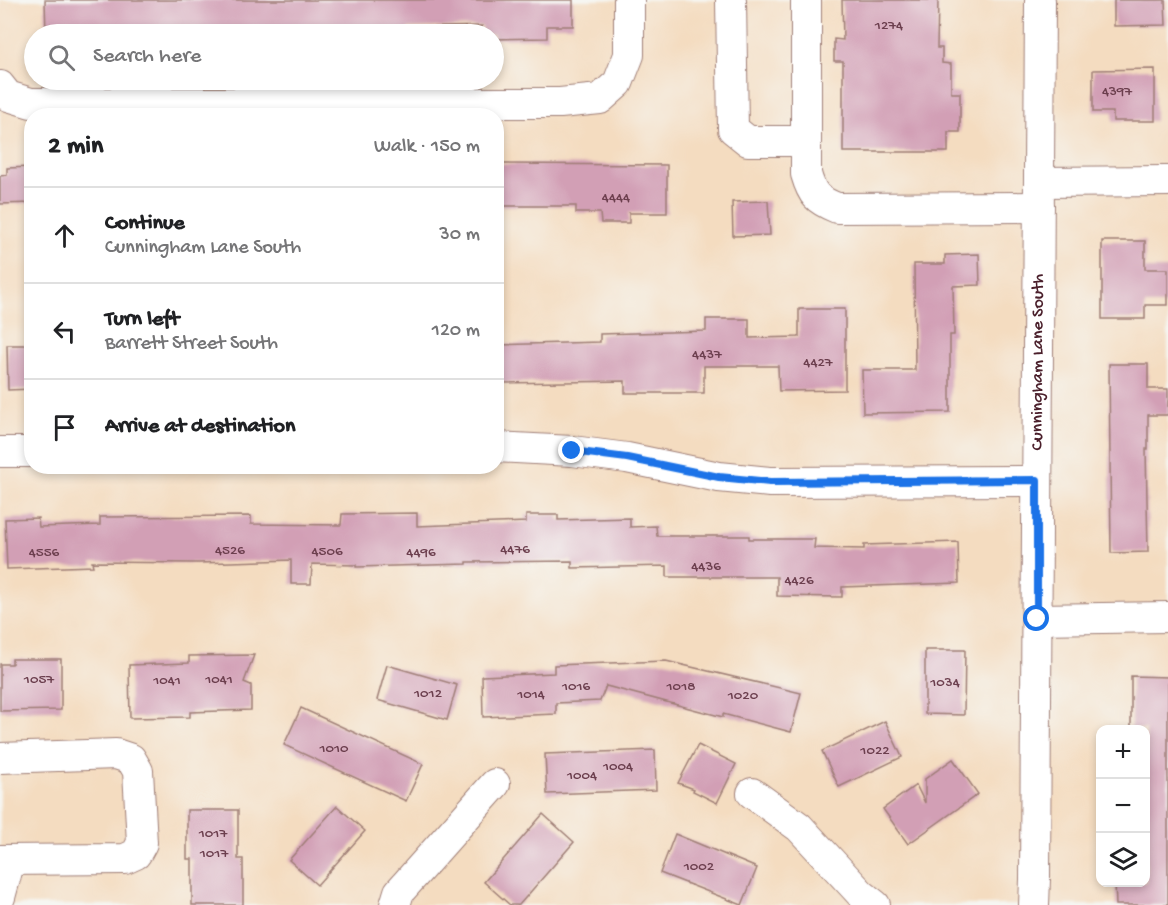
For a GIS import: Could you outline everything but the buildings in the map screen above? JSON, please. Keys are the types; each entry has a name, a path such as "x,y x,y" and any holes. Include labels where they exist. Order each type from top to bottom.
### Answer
{"street":[{"path":"0,86 8,96 31,104 560,103 600,99 618,83 629,54 629,0"},
{"path":"731,0 733,129 748,141 806,141"},
{"path":"806,0 806,174 811,190 822,202 837,208 1039,195 1168,181"},
{"name":"Cunningham Lane South","path":"1034,905 1040,0"},
{"path":"504,447 572,451 627,458 719,477 770,482 1037,480"},
{"path":"0,452 24,452"},
{"path":"1037,619 1168,616"},
{"path":"0,758 116,754 131,759 138,771 142,843 136,854 125,859 5,860 0,897"},
{"path":"395,905 399,892 495,784"},
{"path":"752,792 799,827 861,894 875,905"}],"route":[{"path":"572,451 627,458 719,477 770,482 1037,480 1037,619"}]}
